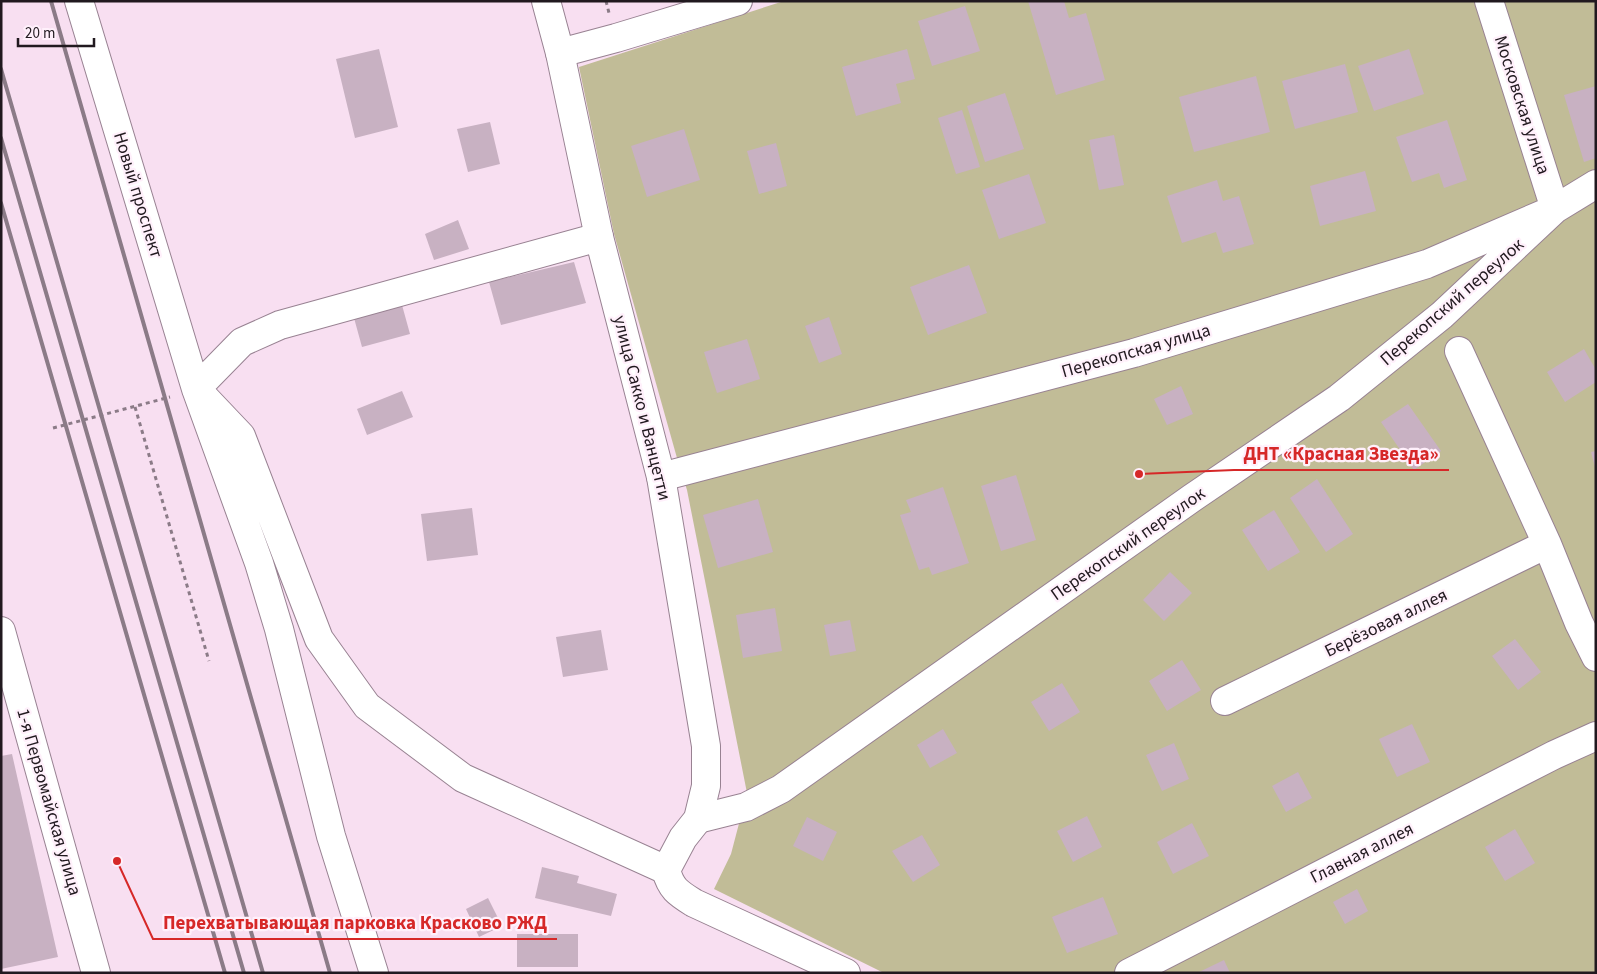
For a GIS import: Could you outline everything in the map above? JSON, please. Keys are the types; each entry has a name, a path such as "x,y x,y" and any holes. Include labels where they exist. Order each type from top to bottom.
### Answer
{"street":[{"name":"Новый проспект","path":"79,1 196,389 259,563 279,628 331,836 374,973"},
{"name":"улица Сакко и Ванцетти","path":"546,1 560,53 599,237 661,478 706,746 706,786 698,819"},
{"path":"560,53 738,1"},
{"name":"Московская улица","path":"1489,1 1555,209"},
{"name":"Перекопская улица","path":"661,478 1134,354 1427,264 1555,209 1596,184"},
{"name":"Перекопский переулок","path":"698,819 746,806 782,789 1120,548 1339,398 1442,315 1555,209"},
{"path":"599,237 280,325 242,342 196,389 241,436 319,639 367,706 464,778 666,870"},
{"path":"1459,351 1547,544 1587,618 1596,657"},
{"name":"Берёзовая аллея","path":"1225,701 1547,544"},
{"name":"1-я Первомайская улица","path":"1,631 96,973"},
{"name":"Главная аллея","path":"1129,973 1545,759 1596,736"},
{"path":"698,819 683,838 666,870 669,883 694,903 846,973"}],"path":[{"path":"53,428 196,389"},
{"path":"135,407 209,661"}],"shaded area":[{"path":"784,1 1596,1 1596,973 884,973 714,889 731,854 747,793 687,490 614,234 579,67"}],"building":[{"path":"1028,1 1064,1 1069,18 1086,13 1105,80 1056,95"},
{"path":"965,6 980,51 932,66 918,21"},
{"path":"379,49 398,127 355,138 336,59"},
{"path":"907,49 915,79 896,84 901,103 856,116 842,67"},
{"path":"1409,49 1424,94 1374,111 1358,66"},
{"path":"1345,64 1358,112 1295,129 1282,81"},
{"path":"1256,76 1270,132 1194,152 1179,97"},
{"path":"1596,86 1596,158 1584,162 1564,95"},
{"path":"1005,93 1024,149 985,162 967,106"},
{"path":"962,110 980,167 956,174 938,118"},
{"path":"1447,120 1467,180 1444,188 1439,173 1412,182 1396,137"},
{"path":"490,122 500,164 468,172 457,129"},
{"path":"684,129 700,180 647,197 631,146"},
{"path":"1114,135 1124,185 1099,190 1089,140"},
{"path":"776,143 787,186 759,194 747,151"},
{"path":"1365,171 1376,211 1320,226 1310,186"},
{"path":"1029,174 1046,223 999,239 982,190"},
{"path":"1217,180 1223,201 1239,196 1254,244 1223,253 1216,232 1182,243 1167,196"},
{"path":"458,220 469,249 434,260 425,234"},
{"path":"574,262 586,303 501,325 489,282"},
{"path":"969,265 987,313 928,335 910,287"},
{"path":"402,305 410,334 362,347 354,318"},
{"path":"829,317 842,354 819,363 805,326"},
{"path":"747,339 760,379 717,393 704,352"},
{"path":"1584,349 1596,370 1596,382 1565,402 1547,372"},
{"path":"1181,386 1193,414 1167,425 1154,399"},
{"path":"402,391 413,417 367,435 357,409"},
{"path":"1408,404 1441,451 1414,470 1381,422"},
{"path":"1596,451 1596,467 1595,467 1591,452"},
{"path":"1016,475 1036,540 1001,551 981,486"},
{"path":"1317,479 1353,534 1326,552 1290,498"},
{"path":"943,487 969,563 932,575 929,567 919,570 900,515 911,512 906,500"},
{"path":"758,499 773,552 718,568 703,515"},
{"path":"472,508 478,555 427,561 421,514"},
{"path":"1274,510 1300,552 1268,571 1242,530"},
{"path":"1170,572 1192,593 1164,621 1143,600"},
{"path":"775,608 782,651 743,658 736,615"},
{"path":"850,620 856,651 830,656 824,625"},
{"path":"601,630 608,670 563,677 556,637"},
{"path":"1515,639 1541,672 1518,690 1492,656"},
{"path":"1182,660 1201,690 1167,711 1149,681"},
{"path":"1062,683 1080,712 1049,731 1031,702"},
{"path":"1412,724 1430,762 1397,777 1379,739"},
{"path":"943,729 957,753 930,768 917,745"},
{"path":"1174,743 1189,779 1162,791 1146,755"},
{"path":"12,754 58,957 1,969 1,756"},
{"path":"1298,772 1312,798 1286,812 1272,786"},
{"path":"1087,816 1102,847 1073,862 1057,831"},
{"path":"807,817 837,832 823,861 793,846"},
{"path":"1192,823 1209,856 1173,874 1157,842"},
{"path":"1515,829 1535,863 1505,881 1485,847"},
{"path":"922,835 940,865 913,882 892,851"},
{"path":"542,867 579,876 577,883 617,894 611,916 535,898"},
{"path":"1357,889 1368,911 1345,924 1333,902"},
{"path":"1103,897 1118,934 1067,953 1052,917"},
{"path":"488,898 502,926 479,937 466,909"},
{"path":"517,934 578,934 578,967 517,967"},
{"path":"1224,960 1230,973 1197,973"}],"railway":[{"path":"51,1 330,973"},
{"path":"1,69 263,973"},
{"path":"1,138 244,973"},
{"path":"1,203 225,973"}],"place":[{"name":"ДНТ «Красная Звезда»","path":"1139,474"},
{"name":"Перехватывающая парковка Красково РЖД","path":"117,861"}]}
